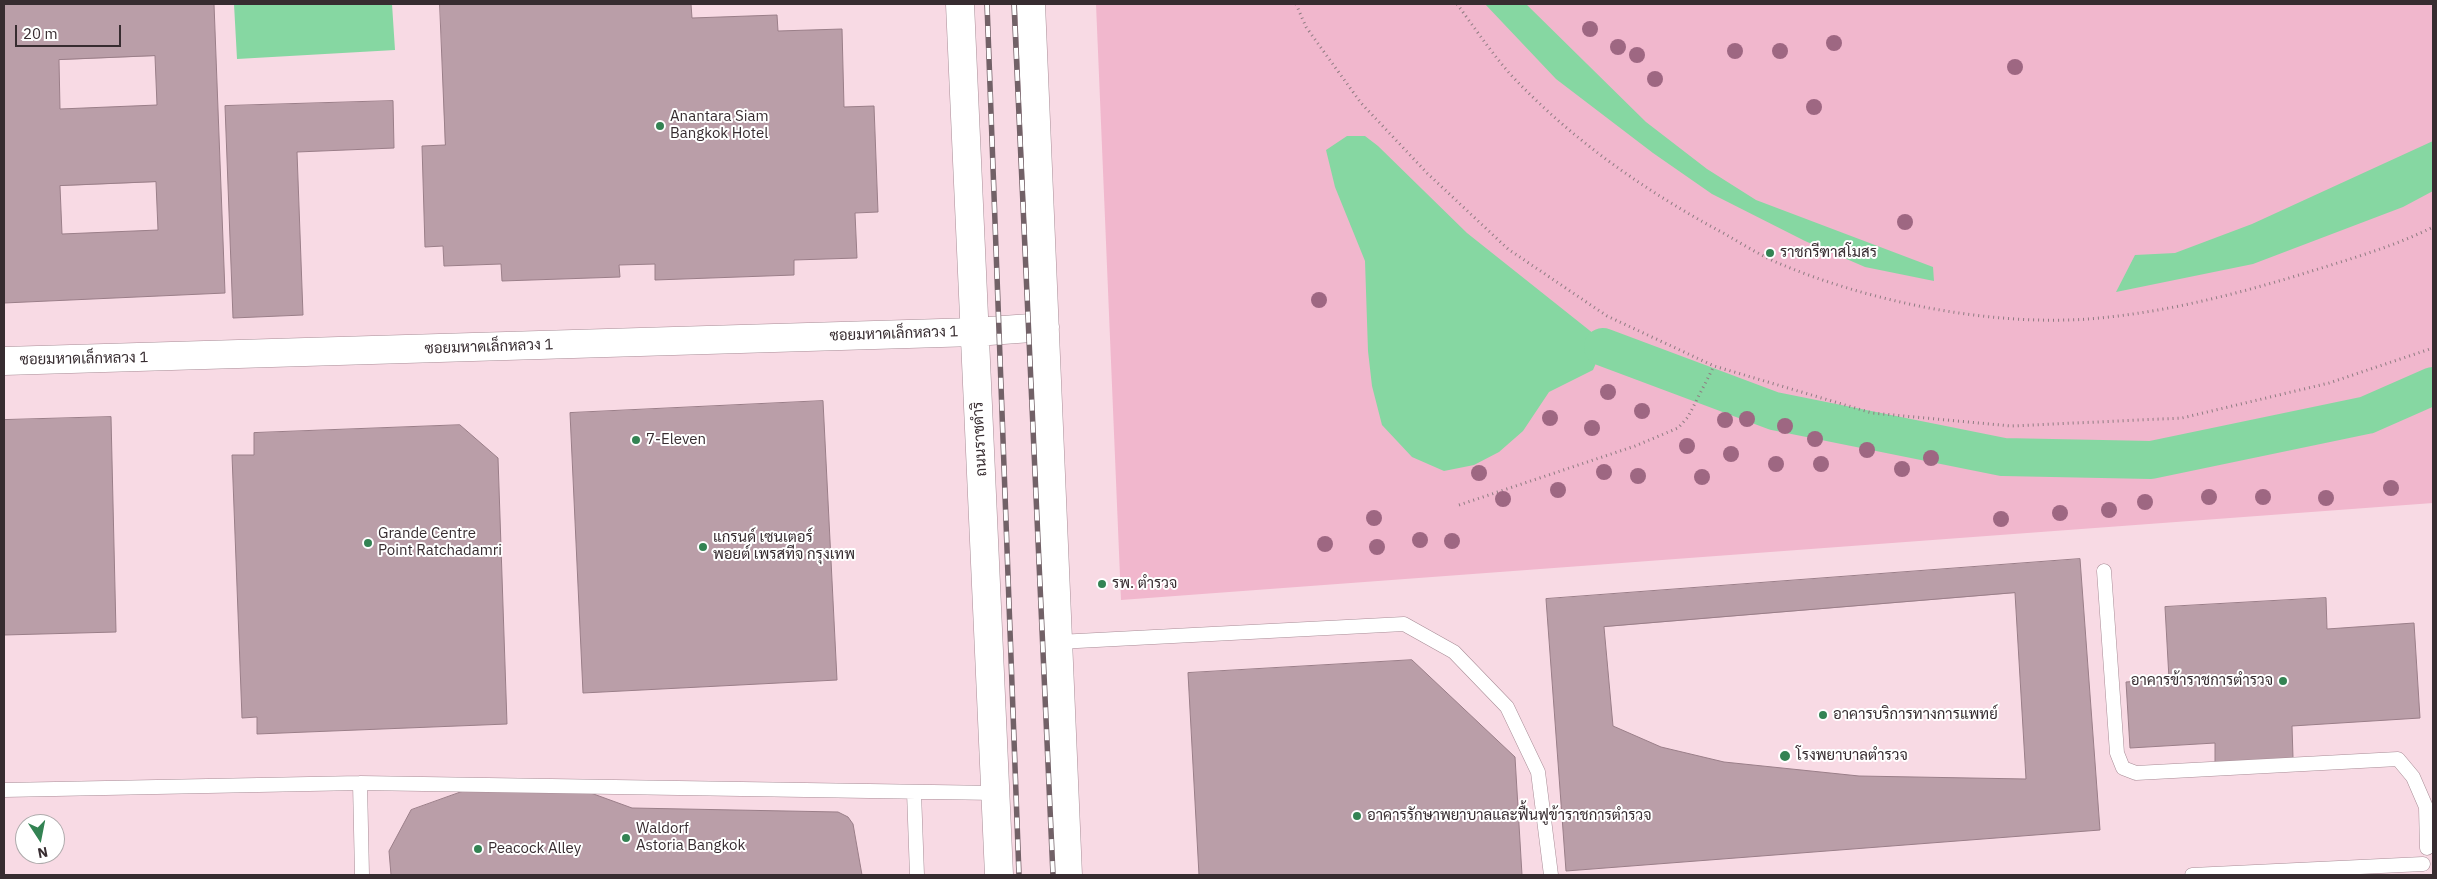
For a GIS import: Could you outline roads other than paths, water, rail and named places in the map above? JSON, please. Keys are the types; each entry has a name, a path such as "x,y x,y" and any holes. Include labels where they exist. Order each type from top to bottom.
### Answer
{"main road":[{"name":"ถนนราชดำริ","path":"960,4 999,875"},
{"path":"1031,4 1068,875"},
{"name":"ซอยมหาดเล็กหลวง 1","path":"4,361 975,332 1045,327"}],"lane":[{"path":"2104,571 2114,718 2118,753 2123,768 2136,773 2398,760 2413,777 2426,807 2430,847 2424,869 2192,875"},
{"path":"1058,642 1404,624 1454,652 1507,707 1538,772 1551,875"},
{"path":"4,790 360,783 996,793"},
{"path":"360,783 362,875"},
{"path":"914,792 918,875"}],"waterway":[{"path":"1603,347 1774,411 2003,457 2151,460 2367,415 2433,386"}],"railway":[{"path":"987,4 1019,875"},
{"path":"1014,4 1053,875"}],"place":[{"name":"Anantara Siam Bangkok Hotel","path":"660,126"},
{"name":"ราชกรีฑาสโมสร","path":"1770,253"},
{"name":"7-Eleven","path":"636,440"},
{"name":"Grande Centre Point Ratchadamri","path":"368,543"},
{"name":"แกรนด์ เซนเตอร์ พอยต์ เพรสทีจ กรุงเทพ","path":"703,547"},
{"name":"รพ. ตำรวจ","path":"1102,584"},
{"name":"อาคารข้าราชการตำรวจ","path":"2283,681"},
{"name":"อาคารบริการทางการแพทย์","path":"1823,715"},
{"name":"โรงพยาบาลตำรวจ","path":"1785,756"},
{"name":"อาคารรักษาพยาบาลและฟื้นฟูข้าราชการตำรวจ","path":"1357,816"},
{"name":"Waldorf Astoria Bangkok","path":"626,838"},
{"name":"Peacock Alley","path":"478,849"}]}
